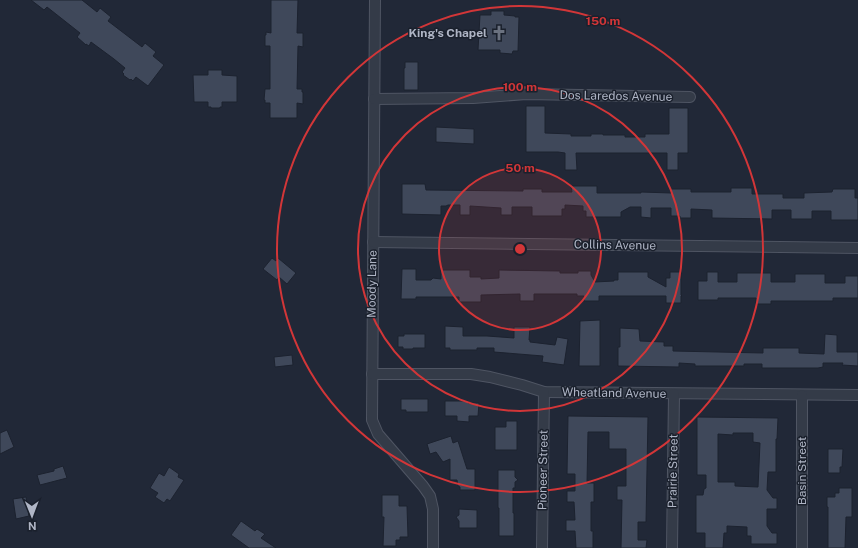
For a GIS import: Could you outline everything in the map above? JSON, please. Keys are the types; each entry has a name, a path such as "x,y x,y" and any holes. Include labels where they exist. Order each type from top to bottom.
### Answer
{"street":[{"name":"Moody Lane","path":"375,0 372,420 378,434 430,496 433,509 433,548"},
{"name":"Dos Laredos Avenue","path":"374,99 473,98 526,94 690,97"},
{"name":"Collins Avenue","path":"373,242 858,248"},
{"name":"Wheatland Avenue","path":"372,374 471,374 490,377 544,392 858,395"},
{"name":"Pioneer Street","path":"542,548 544,392"},
{"name":"Prairie Street","path":"672,548 674,394"},
{"name":"Basin Street","path":"802,395 802,548"}],"building":[{"path":"31,0 82,0 97,12 100,8 111,17 108,21 142,47 145,43 156,52 153,56 164,65 148,86 136,77 133,81 131,79 130,80 123,75 124,74 122,72 125,68 114,59 91,42 89,46 86,45 77,37 80,33 47,7 44,10"},
{"path":"271,0 298,0 297,33 303,33 303,47 298,46 297,89 302,89 303,104 297,103 297,118 270,118 270,103 265,103 264,100 265,89 270,89 270,46 265,46 265,35 266,32 271,33"},
{"name":"King's Chapel","path":"491,11 504,11 504,15 519,17 518,51 513,51 512,54 500,53 500,50 478,50 480,15 491,15"},
{"path":"405,62 418,62 418,90 404,90"},
{"path":"208,70 222,70 222,75 237,76 237,102 222,102 222,107 211,108 208,107 208,102 194,102 193,75 208,75"},
{"path":"526,106 545,106 545,133 571,134 571,136 591,136 591,134 625,135 625,137 645,137 645,134 669,134 669,108 688,108 688,153 678,153 678,170 667,170 667,153 576,153 577,170 565,170 565,153 526,152"},
{"path":"436,127 474,129 474,144 436,142"},
{"path":"402,184 425,184 426,190 523,191 523,189 542,189 542,192 572,192 571,186 597,186 597,193 671,193 671,189 691,189 691,192 731,192 731,188 752,188 752,194 783,194 783,198 804,198 804,193 832,192 833,189 855,189 855,198 858,198 858,220 831,220 831,211 812,211 812,219 791,219 791,210 772,210 772,219 712,218 712,210 691,209 691,218 680,218 680,216 671,216 671,208 651,208 651,218 641,217 641,207 630,207 621,212 621,217 586,217 586,211 583,211 583,206 565,205 565,209 562,209 562,216 532,216 532,207 512,207 512,215 501,215 501,208 470,206 470,215 460,215 460,205 441,206 441,215 402,214"},
{"path":"272,258 276,261 278,258 296,273 287,284 279,277 277,280 263,269"},
{"path":"402,269 416,269 416,280 431,280 433,278 441,279 441,270 470,270 470,277 481,277 481,279 499,278 499,270 560,271 560,273 591,271 591,275 595,282 618,280 618,272 648,272 648,277 666,287 666,278 670,278 670,272 681,272 682,296 681,303 666,303 666,296 599,296 599,301 584,301 584,296 577,296 577,294 534,294 534,301 520,301 520,294 481,295 481,302 459,302 459,297 416,297 416,299 401,299"},
{"path":"707,272 718,272 718,282 737,282 737,273 771,273 771,282 795,282 795,274 825,274 825,283 845,283 845,276 858,276 858,298 833,298 833,301 771,301 771,304 756,304 756,298 718,298 718,300 698,300 698,281 707,281"},
{"path":"600,320 600,366 579,366 580,321"},
{"path":"445,326 463,327 463,336 514,338 514,327 530,327 530,342 555,345 557,337 568,339 564,365 542,362 543,356 494,352 494,348 477,348 477,350 450,350 450,348 445,348"},
{"path":"620,328 639,329 640,341 664,342 664,346 673,346 673,351 763,353 763,348 799,348 799,353 824,354 825,334 837,335 837,352 858,352 858,366 842,365 843,363 823,363 823,367 818,368 762,368 762,364 744,364 744,366 695,366 695,364 679,363 679,367 618,366"},
{"path":"404,334 425,334 425,348 403,349 403,347 398,347 398,336 404,336"},
{"path":"292,355 293,365 275,367 274,357"},
{"path":"401,399 428,399 428,412 406,412 406,410 401,410"},
{"path":"445,401 468,401 468,403 479,403 478,416 469,416 469,422 457,421 457,416 445,416"},
{"path":"568,416 648,417 646,522 638,522 638,540 647,540 646,548 621,548 622,500 617,500 617,486 626,486 626,449 609,449 609,432 588,432 587,483 594,483 594,502 591,502 591,531 593,531 593,548 576,548 575,531 566,531 566,520 575,520 574,502 567,502 567,491 575,491 575,474 567,474"},
{"path":"697,417 778,418 776,439 776,472 768,472 767,490 773,498 777,498 777,509 767,509 767,526 772,533 777,533 777,544 751,544 751,536 747,536 747,527 727,526 727,533 724,533 723,548 705,548 705,533 696,533 696,495 703,495 704,489 706,488 706,475 697,475","holes":["733,433 753,433 753,442 760,443 758,487 735,486 735,482 718,482 718,434 733,435"]},
{"path":"506,421 517,421 517,450 495,450 495,427 506,427"},
{"path":"7,430 14,447 0,454 0,433"},
{"path":"451,436 453,443 458,441 467,469 475,469 475,490 460,490 457,480 450,480 450,459 443,462 436,452 430,454 427,444"},
{"path":"828,449 843,449 842,467 840,467 840,473 828,473"},
{"path":"63,466 67,478 40,485 37,475 54,471 54,469"},
{"path":"169,467 179,474 178,477 184,480 170,501 167,499 164,503 155,497 158,493 150,488 159,473 164,476"},
{"path":"498,470 515,470 515,477 518,480 515,482 515,488 513,488 514,536 499,536"},
{"path":"839,488 852,488 852,517 846,517 845,548 828,548 827,497 835,497 835,493 839,493"},
{"path":"382,495 399,495 399,506 407,506 408,537 400,537 400,540 396,540 396,546 383,546 384,517 382,517"},
{"path":"26,497 29,516 16,519 13,499"},
{"path":"459,509 477,510 477,528 459,528 459,521 456,517 459,515"},
{"path":"241,521 255,531 257,529 265,534 261,538 276,548 249,548 231,535"}],"place":[{"name":"King's Chapel","path":"499,33"}]}
